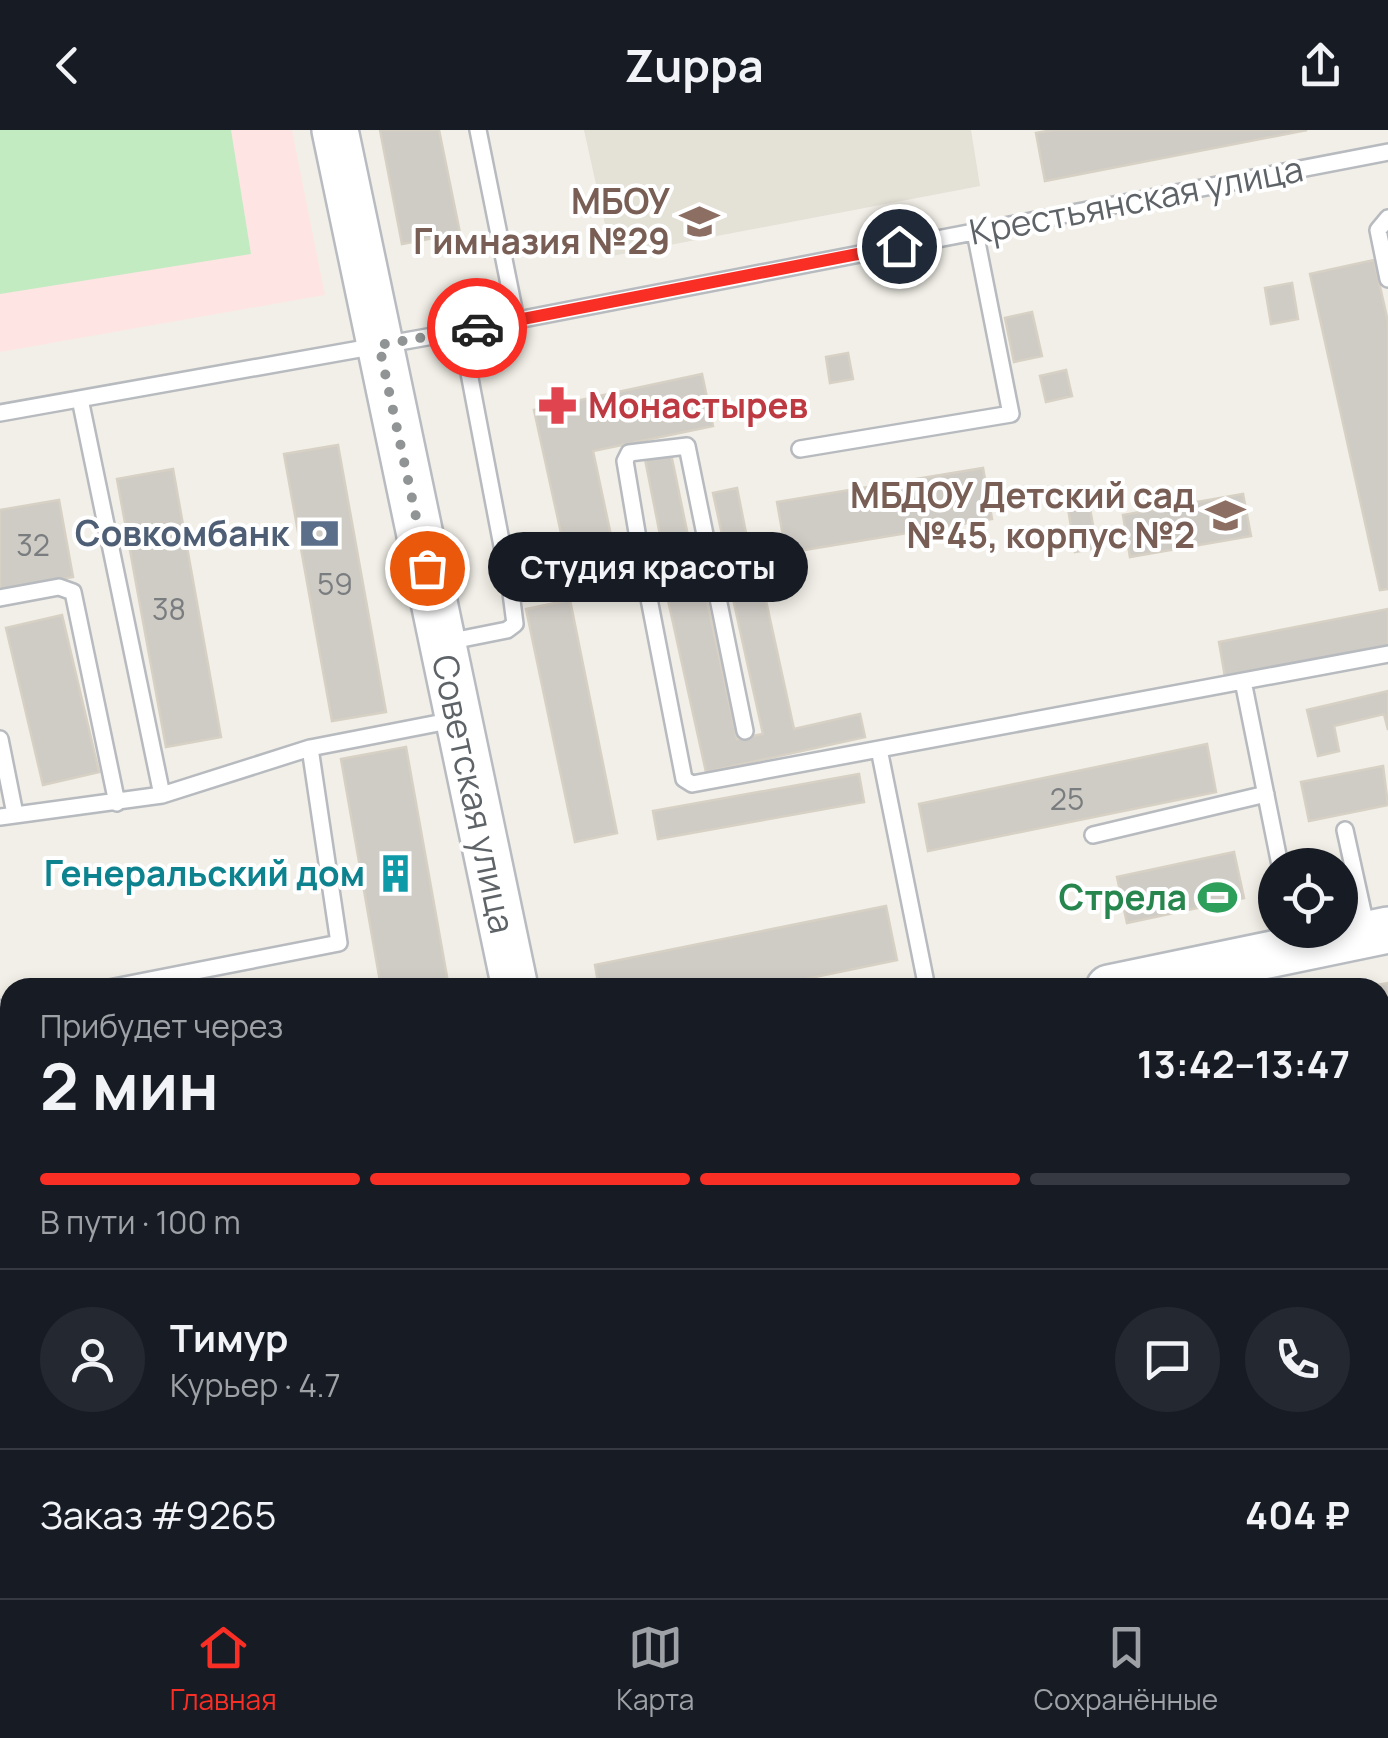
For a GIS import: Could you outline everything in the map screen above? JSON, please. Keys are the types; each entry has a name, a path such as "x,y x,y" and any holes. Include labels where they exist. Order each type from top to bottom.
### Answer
{"main road":[{"name":"Советская улица","path":"335,130 513,978"},
{"path":"1198,978 1273,948"}],"lane":[{"path":"478,130 516,319"},
{"name":"Крестьянская улица","path":"0,413 461,331 1388,152"},
{"path":"1388,218 1378,230 1388,279"},
{"path":"800,448 1011,414 975,232"},
{"path":"443,642 507,630 515,624 461,331"},
{"path":"80,399 162,795"},
{"path":"746,731 687,446 629,453 625,461 643,568 684,779 692,784 1388,654"},
{"path":"511,593 643,568"},
{"path":"0,598 59,587 73,592 118,803"},
{"path":"1244,680 1277,848"},
{"path":"0,739 8,816 162,795 310,748 458,719"},
{"path":"160,978 339,943 310,748"},
{"path":"879,749 925,978"},
{"path":"1094,834 1266,794"},
{"path":"1346,830 1378,932"}],"shaded area":[{"path":"0,130 292,130 325,295 0,352"},
{"name":"МБОУ Гимназия №29","path":"584,130 971,130 980,186 612,256"}],"green space":[{"path":"0,130 231,130 251,254 0,294"}],"building":[{"path":"380,130 439,130 460,233 402,244"},
{"path":"1307,130 1045,181 1036,133"},
{"path":"1374,260 1388,322 1388,589 1380,590 1310,274"},
{"path":"1292,283 1298,319 1271,324 1265,288"},
{"path":"1032,312 1042,356 1014,362 1005,318"},
{"path":"848,353 853,379 830,383 826,357"},
{"path":"1066,370 1072,396 1046,402 1040,376"},
{"path":"702,374 713,426 593,451 617,564 570,574 534,410"},
{"path":"338,445 386,712 332,721 284,454"},
{"path":"671,454 693,560 666,565 645,459"},
{"path":"983,468 992,519 786,553 777,502"},
{"path":"173,469 221,737 166,747 117,479"},
{"path":"737,488 749,548 726,553 713,493"},
{"path":"1243,494 1251,536 1130,557 1123,515"},
{"path":"59,500 73,577 0,589 0,510"},
{"path":"1089,503 1097,548 1075,552 1068,508"},
{"path":"761,578 794,729 860,714 865,737 706,772 666,591 703,583 737,739 763,734 730,585"},
{"path":"570,600 617,833 575,842 526,609"},
{"path":"1388,609 1388,645 1225,677 1219,642"},
{"path":"62,615 99,772 43,785 6,628"},
{"path":"1388,691 1388,730 1384,714 1334,726 1339,751 1318,756 1307,710"},
{"path":"1207,744 1216,792 928,851 919,804"},
{"name":"Генеральский дом","path":"406,747 447,978 379,978 341,759"},
{"path":"1383,766 1388,805 1309,821 1301,782"},
{"path":"859,774 864,802 658,839 653,811"},
{"path":"1234,852 1244,898 1127,923 1117,877"},
{"path":"886,906 897,960 810,978 597,978 595,965"}],"way so far":[{"path":"427,568 379,345 477,328"}],"place":[{"name":"МБОУ Гимназия №29","path":"700,221"},
{"name":"Монастырев","path":"558,405"},
{"name":"МБДОУ Детский сад №45, корпус №2","path":"1225,515"},
{"name":"Совкомбанк","path":"319,533"},
{"name":"Студия красоты","path":"427,568"},
{"name":"Генеральский дом","path":"395,873"},
{"name":"Стрела","path":"1217,897"}],"route":[{"path":"477,328 899,246"}]}
